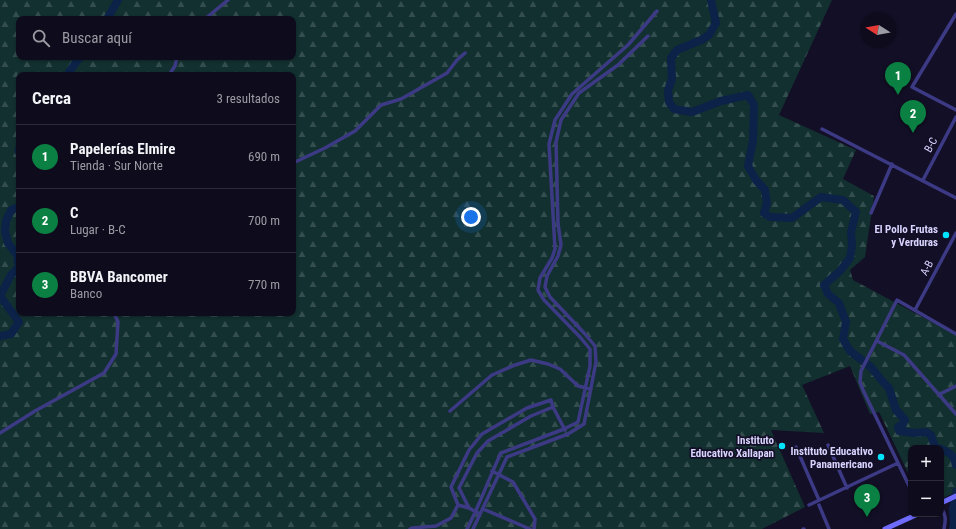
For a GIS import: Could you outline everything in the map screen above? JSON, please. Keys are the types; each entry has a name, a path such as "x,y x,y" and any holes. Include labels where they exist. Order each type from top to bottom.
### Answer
{"main road":[{"path":"944,502 956,496"},
{"path":"885,529 911,517"}],"street":[{"path":"209,16 228,0"},
{"path":"467,529 476,512 492,471 501,453 564,429 578,422 590,366 590,349 544,300 538,290 540,278 555,250 549,144 555,120 572,94 628,45 657,11"},
{"path":"956,14 912,87 956,110"},
{"path":"473,529 507,457 568,434 584,424 596,362 595,346 586,334 550,297 545,287 547,276 558,256 561,245 558,223 556,142 562,120 579,93 618,65 648,36"},
{"path":"296,162 325,148 355,131 381,105 401,99 446,74 457,60 465,54"},
{"path":"171,72 175,66 176,60"},
{"name":"B-C","path":"923,180 956,117"},
{"path":"822,129 956,198"},
{"path":"871,213 892,164"},
{"name":"A-B","path":"915,310 956,233"},
{"path":"908,484 863,390 860,382 861,371 897,300 956,334"},
{"path":"0,433 35,410 104,373 116,354 118,322 115,316"},
{"path":"877,341 904,355 940,394 956,414"},
{"path":"450,411 492,375 531,360 548,364 560,369 578,386 591,389"},
{"path":"940,394 956,386"},
{"path":"410,529 436,526 451,518 458,505 451,487 469,450 482,434 527,408 551,400 564,429 568,434"},
{"path":"468,508 459,488 477,453 488,441 531,416 553,407"},
{"path":"828,446 847,488"},
{"path":"796,447 819,500"},
{"path":"809,505 898,463"},
{"path":"492,471 513,482 535,519 534,529"},
{"path":"458,505 481,514"},
{"path":"819,505 829,529"},
{"path":"483,509 530,529"},
{"path":"944,511 946,520 944,529"}],"green space":[{"path":"0,0 832,0 779,115 856,150 843,179 874,196 865,257 850,270 853,280 956,335 956,492 944,498 944,445 908,445 908,473 879,412 870,414 850,366 802,385 824,433 771,430 805,507 762,529 0,529"}],"waterway":[{"path":"109,16 118,0"},
{"path":"711,0 716,23 709,35 677,50 671,58 672,79 668,90 669,102 674,109 692,112 721,101 748,95 754,105 753,141 748,166 756,180 765,190 767,203 764,213 770,217 792,218 821,197 843,200 856,212 851,232 852,245 850,258 840,271 824,285 828,294 839,303 846,322 843,339 850,351 871,367 889,388 896,410 905,420 903,424 898,427 899,431 914,433 926,432 931,435 934,445"},
{"path":"69,72 78,60"},
{"path":"16,208 11,210 6,221 5,231 8,243 16,254"},
{"path":"0,296 11,275 16,270"},
{"path":"0,296 19,322 11,334 0,336"},
{"path":"944,450 951,455 956,465"},
{"path":"953,529 953,509 956,492"}],"place":[{"name":"Papelerías Elmire","path":"898,95"},
{"name":"C","path":"913,133"},
{"name":"El Pollo Frutas y Verduras","path":"946,235"},
{"name":"Instituto Educativo Xallapan","path":"782,446"},
{"name":"Instituto Educativo Panamericano","path":"881,457"},
{"name":"BBVA Bancomer","path":"867,517"}]}
